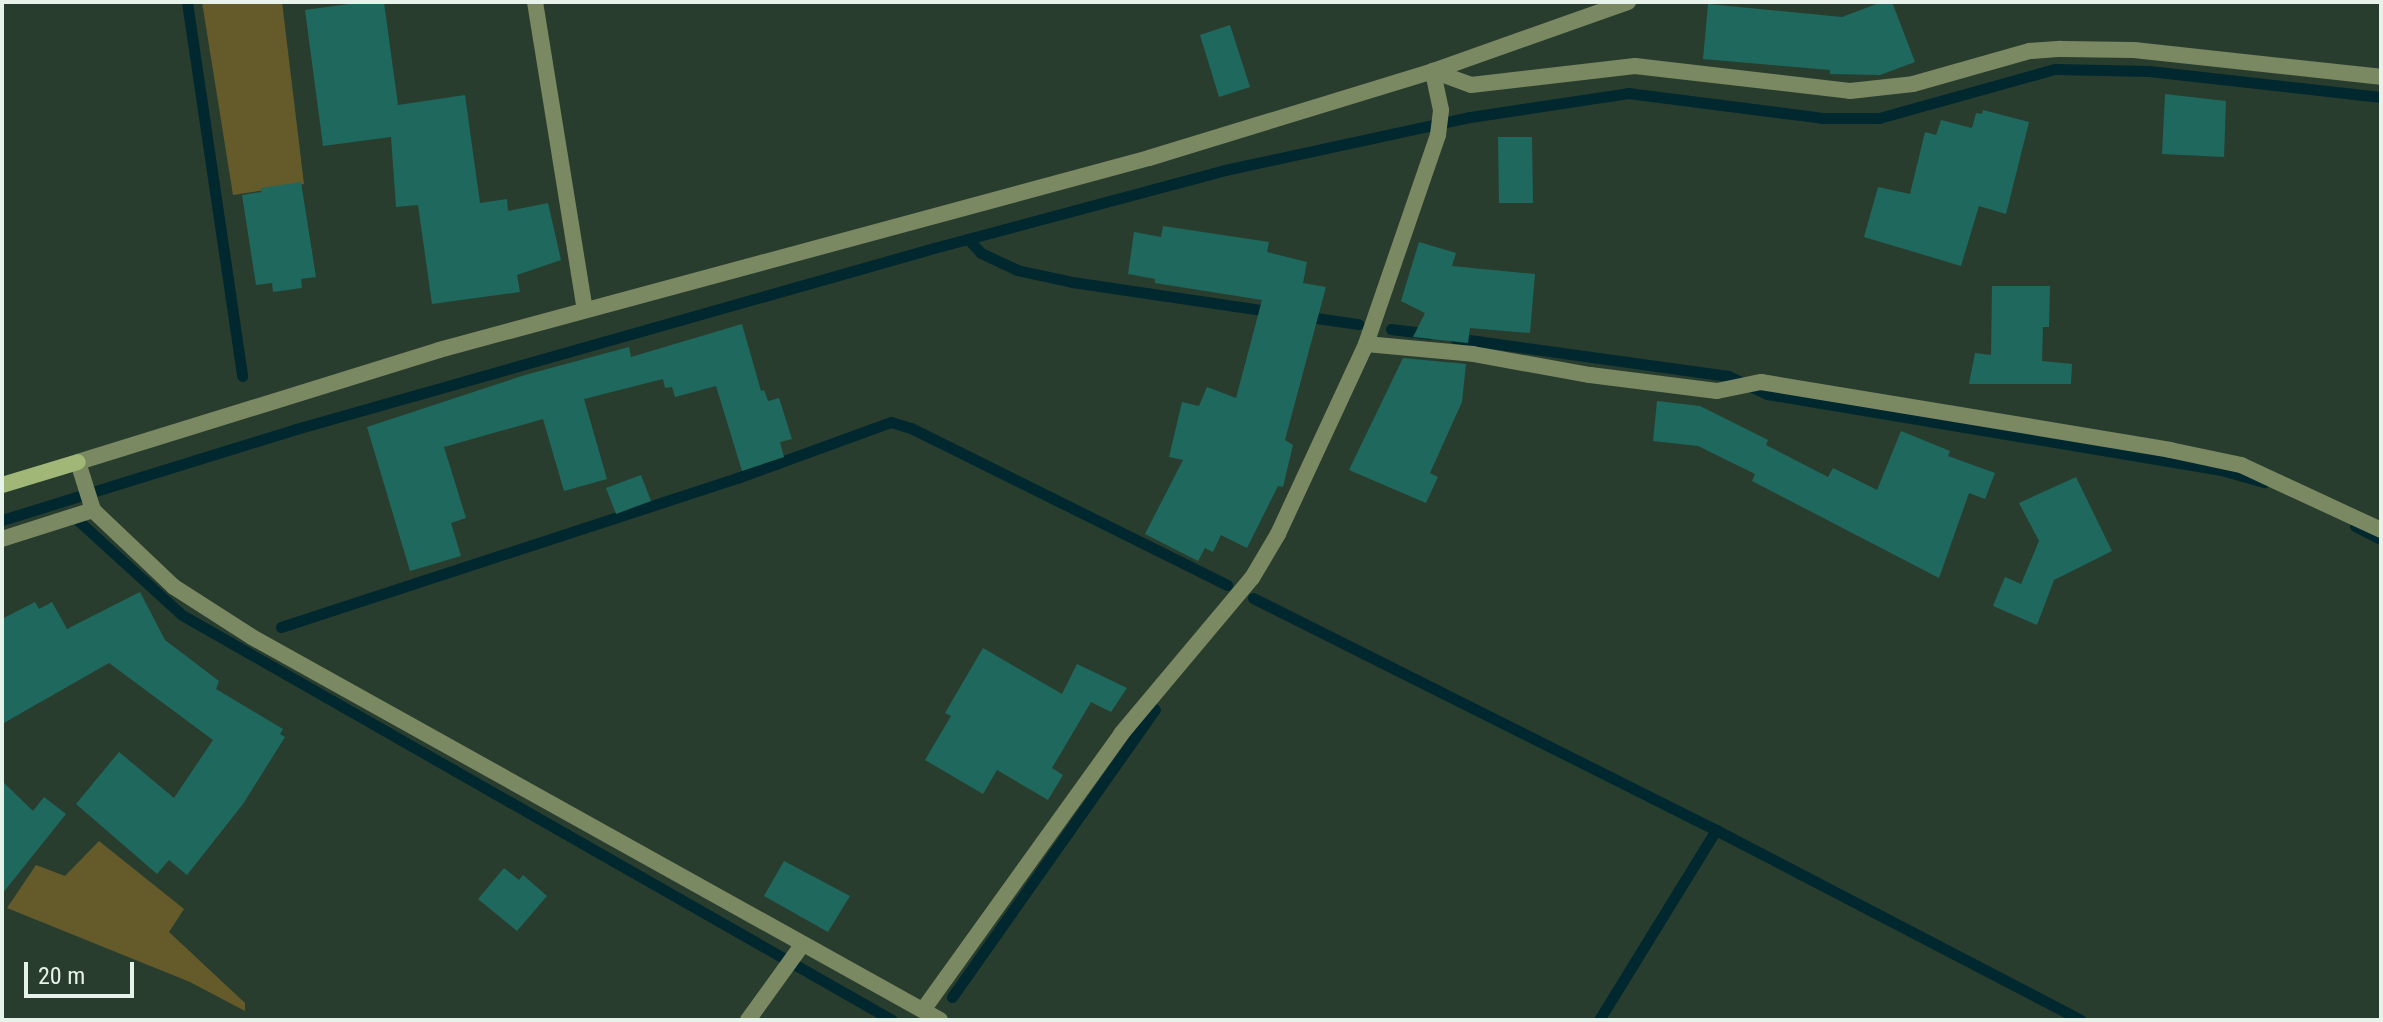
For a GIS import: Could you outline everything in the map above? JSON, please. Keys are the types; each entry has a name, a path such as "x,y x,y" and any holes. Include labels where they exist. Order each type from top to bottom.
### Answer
{"street":[{"path":"535,2 585,310"},
{"path":"2,485 439,350 1149,158 1433,71 1628,2"},
{"path":"1433,71 1471,85 1635,66 1850,91 1913,84 2030,51 2061,49 2134,50 2381,77"},
{"path":"923,1010 1121,734 1252,578 1296,497 1366,344 1438,135 1441,110 1433,71"},
{"path":"1366,344 1473,354 1590,375 1717,391 1761,382 2241,465 2381,530"},
{"path":"78,462 85,483 83,512"},
{"path":"2,539 83,512"},
{"path":"83,512 174,587 252,637 940,1020"},
{"path":"748,1020 802,945"}],"shaded area":[{"path":"202,2 282,2 304,184 233,195"},
{"path":"99,841 184,909 169,932 245,1003 245,1011 190,982 7,908 36,865 65,876"}],"building":[{"path":"384,2 398,105 465,95 480,203 507,199 508,211 548,203 561,260 517,275 520,292 432,304 418,205 396,207 391,137 323,146 305,10"},
{"path":"1882,2 1892,2 1915,62 1880,75 1830,74 1830,70 1703,59 1708,4 1842,17"},
{"path":"1230,25 1250,87 1219,97 1200,35"},
{"path":"2165,94 2226,101 2224,157 2162,154"},
{"path":"1983,110 2029,122 2006,214 1979,206 1961,266 1864,237 1878,187 1910,194 1925,132 1936,135 1941,120 1972,128 1976,113 1982,114"},
{"path":"1498,137 1532,137 1533,203 1499,203"},
{"path":"301,182 316,277 301,279 302,288 273,292 272,283 256,285 242,195 261,192 261,188"},
{"path":"1163,226 1269,242 1267,252 1307,262 1303,283 1326,287 1285,440 1293,445 1283,487 1278,486 1247,548 1221,535 1213,552 1205,548 1198,561 1145,534 1183,460 1169,457 1182,402 1199,406 1207,387 1236,398 1262,300 1155,283 1155,279 1128,274 1134,232 1161,237"},
{"path":"1419,242 1456,253 1452,266 1535,274 1530,333 1470,328 1468,343 1413,337 1425,313 1401,301"},
{"path":"1992,286 2050,286 2049,327 2043,327 2042,361 2072,364 2071,384 1969,384 1975,353 1991,355"},
{"path":"742,324 761,391 764,390 768,401 779,398 792,439 780,442 784,457 742,471 716,386 675,397 672,387 665,388 663,379 584,399 607,479 564,491 543,419 444,447 466,518 451,523 461,556 410,571 367,427 525,375 629,347 631,357"},
{"path":"1403,358 1466,364 1462,402 1430,473 1438,477 1426,503 1349,470"},
{"path":"1657,401 1700,406 1768,440 1766,445 1828,477 1833,468 1877,490 1901,431 1950,451 1948,456 1995,473 1985,499 1969,493 1939,578 1752,481 1755,474 1698,446 1653,441"},
{"path":"641,475 651,501 616,514 606,488"},
{"path":"2076,477 2112,551 2054,580 2037,625 1993,606 2005,577 2021,584 2039,541 2019,503"},
{"path":"140,592 165,640 219,681 216,689 283,729 280,734 285,737 243,804 187,875 169,860 157,874 76,804 119,752 174,798 213,740 109,663 2,724 2,619 35,602 39,609 52,602 67,629"},
{"path":"983,648 1062,694 1077,664 1127,688 1111,712 1091,702 1052,768 1063,775 1048,800 997,770 983,794 925,760 951,716 945,713"},
{"path":"2,781 33,811 44,797 66,814 2,894"},
{"path":"784,861 850,896 828,932 764,896"},
{"path":"504,868 519,880 523,875 547,896 517,931 478,899"}],"waterway":[{"path":"187,2 242,376"},
{"path":"2,520 296,429 934,248 1225,170 1470,117 1628,93 1822,118 1879,118 2055,69 2149,71 2381,97"},
{"path":"968,239 981,253 1017,270 1072,282 1274,312"},
{"path":"1303,316 1358,324"},
{"path":"1391,329 1430,334"},
{"path":"1455,338 1728,376 1767,394 2225,471 2264,482"},
{"path":"281,627 737,478 891,422 911,428 1227,585"},
{"path":"71,514 182,615 892,1020"},
{"path":"2355,526 2381,539"},
{"path":"1253,598 1716,830 2081,1020"},
{"path":"952,997 1155,709"},
{"path":"1599,1020 1716,830"}]}
